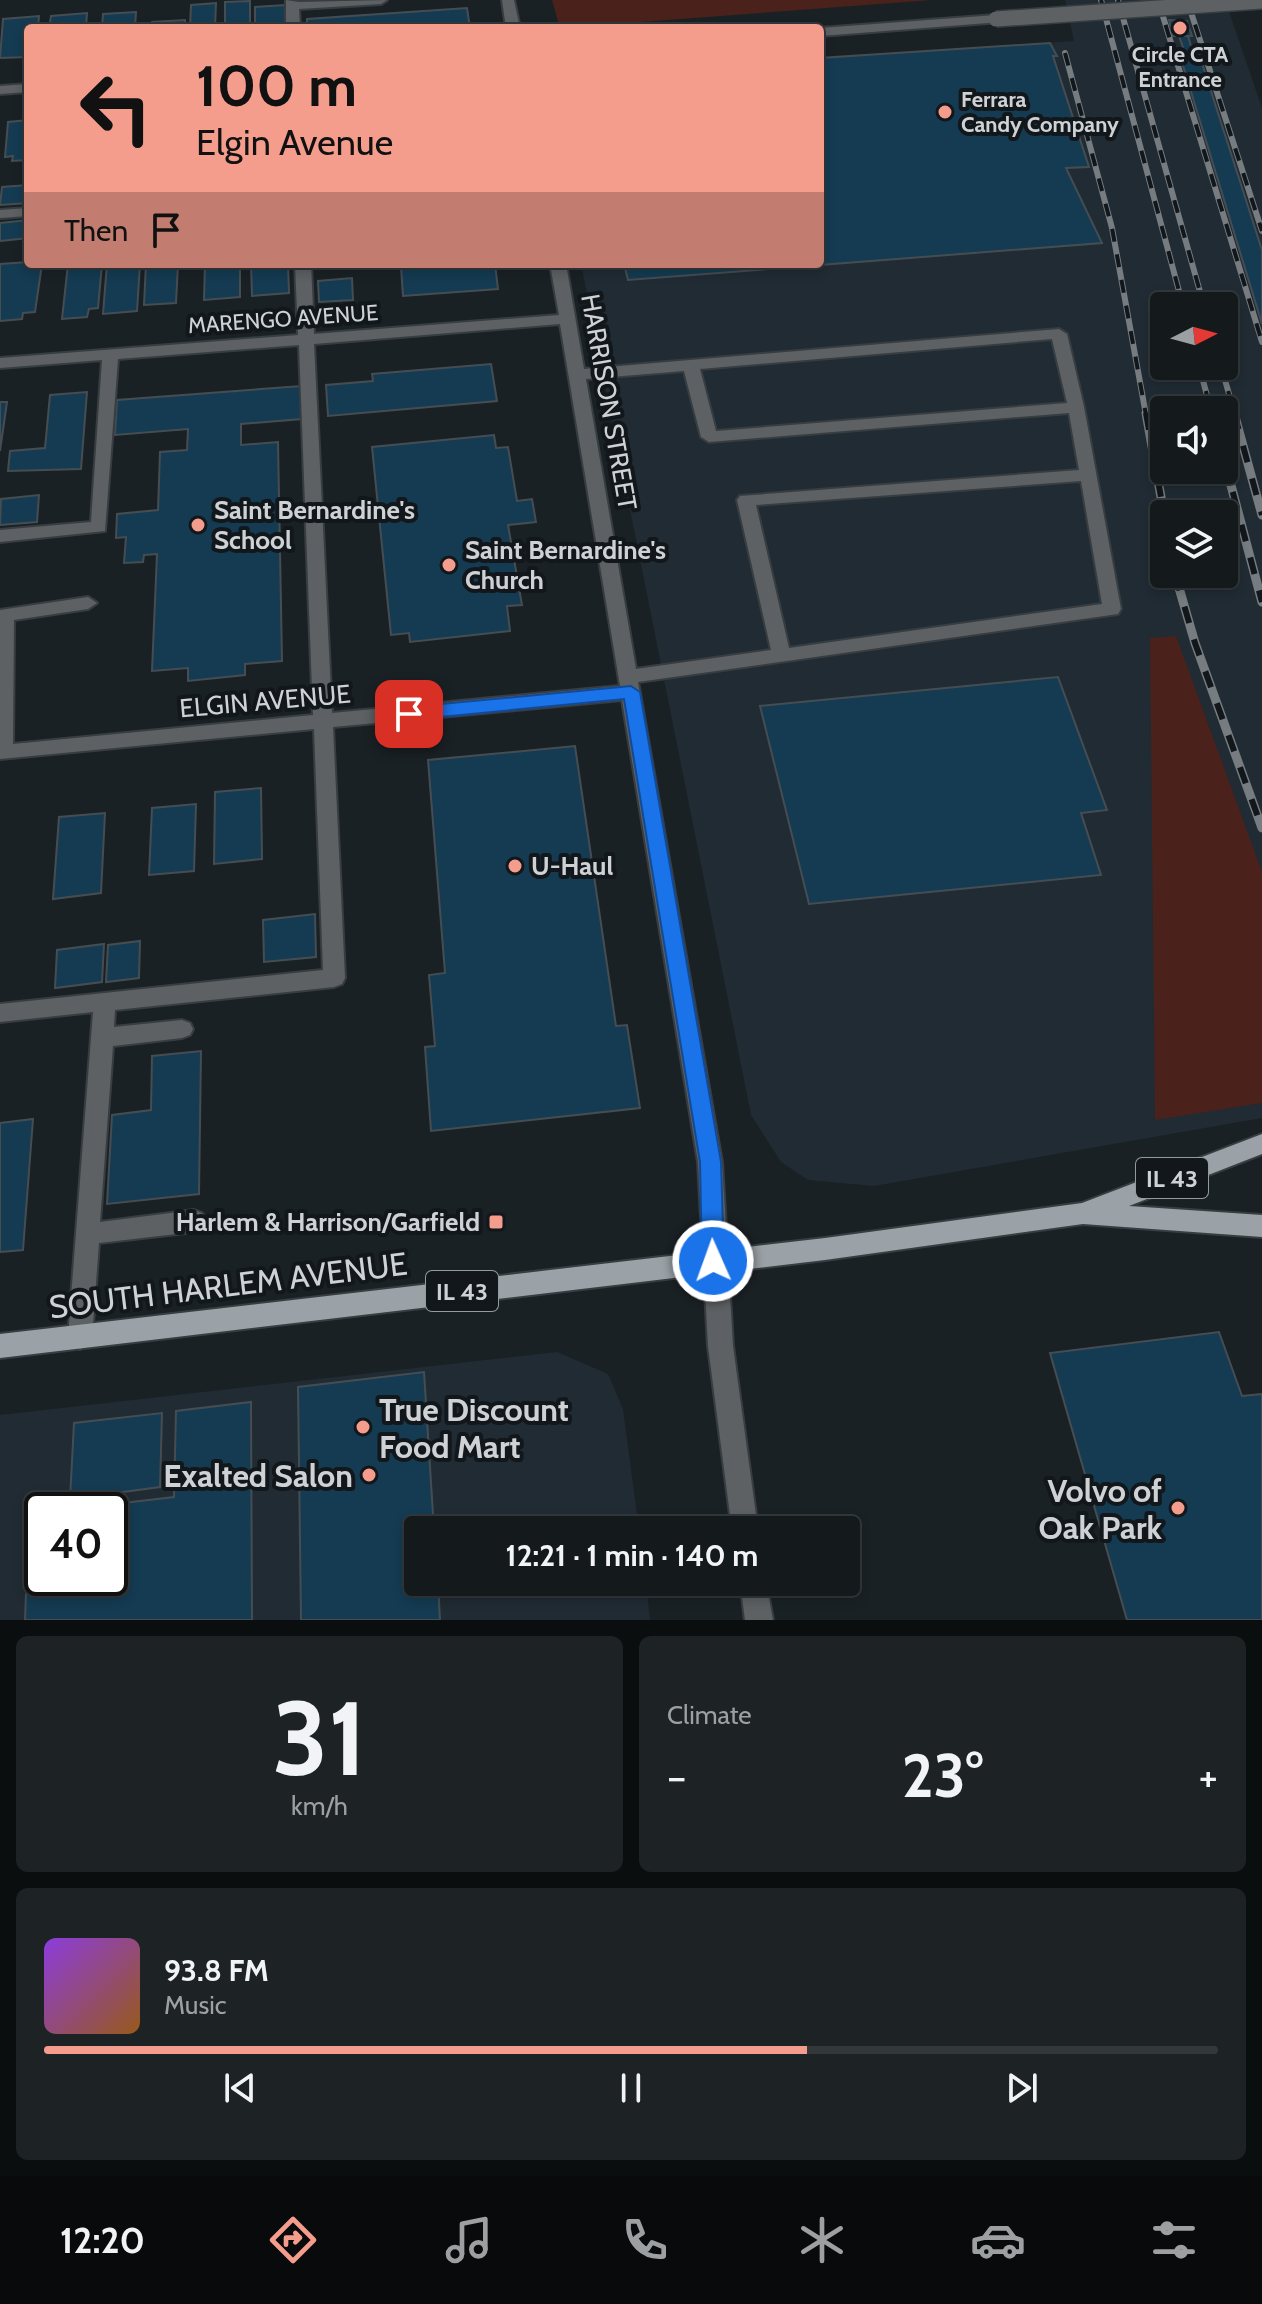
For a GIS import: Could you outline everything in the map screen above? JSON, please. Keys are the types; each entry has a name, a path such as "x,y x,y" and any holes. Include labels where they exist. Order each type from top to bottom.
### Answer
{"main road":[{"name":"SOUTH HARLEM AVENUE","path":"1083,1213 1262,1144"},
{"name":"SOUTH HARLEM AVENUE","path":"0,1346 713,1261 1083,1213 1262,1226"}],"street":[{"path":"293,24 292,3 381,0"},
{"path":"508,0 512,24"},
{"path":"824,32 1262,1"},
{"path":"0,90 24,88"},
{"path":"0,214 24,212"},
{"path":"0,1013 334,978 303,268"},
{"name":"HARRISON STREET","path":"559,268 710,1162 713,1261 724,1399 743,1516"},
{"name":"MARENGO AVENUE","path":"0,363 569,319"},
{"path":"578,375 1059,334 1088,475 746,500 781,655"},
{"path":"0,536 99,527 110,354"},
{"path":"691,365 709,437 1076,407"},
{"name":"ELGIN AVENUE","path":"2,752 323,722 630,684 781,655 1112,609 1088,475"},
{"path":"2,752 5,615 88,603"},
{"path":"80,1337 105,1002"},
{"path":"102,1038 182,1029"},
{"path":"87,1234 194,1221"},
{"path":"755,1596 759,1620"}],"shaded area":[{"path":"552,0 932,0 613,24 559,24"},
{"path":"1065,0 1225,0 1262,108 1262,1118 874,1186 808,1180 781,1162 751,1115 582,268 824,268 824,58 1074,41"},
{"path":"1176,636 1262,872 1262,1103 1155,1120 1150,638"},
{"path":"557,1352 608,1374 623,1409 637,1516 404,1516 404,1596 647,1596 650,1620 0,1620 0,1415"}],"building":[{"path":"250,1 250,24 225,24 225,2"},
{"path":"216,3 215,24 190,24 191,5"},
{"path":"285,5 286,24 255,24 255,7"},
{"path":"467,8 469,24 307,24 307,19"},
{"path":"136,12 135,24 102,24 103,14"},
{"path":"87,13 86,24 50,24 51,16"},
{"path":"39,16 38,24 24,24 24,57 0,58 3,19"},
{"path":"185,20 185,24 152,24"},
{"name":"Circle CTA Entrance","path":"1169,20 1187,21 1192,36 1173,36"},
{"path":"1179,36 1188,36 1195,60 1187,59"},
{"name":"Ferrara Candy Company","path":"1050,43 1057,56 1053,56 1089,167 1066,168 1102,243 824,265 824,58"},
{"path":"1181,59 1201,60 1262,250 1262,324"},
{"path":"24,120 24,160 12,161 13,156 5,157 8,122"},
{"path":"24,185 24,203 0,205 2,187"},
{"path":"24,220 24,238 0,241 0,223"},
{"path":"24,262 24,268 41,268 35,312 23,313 22,319 0,321 0,264"},
{"path":"68,268 102,268 98,308 89,309 87,317 62,319"},
{"path":"107,268 140,268 137,311 103,314"},
{"path":"146,268 178,268 176,303 144,305"},
{"path":"205,268 240,268 240,297 204,300"},
{"path":"251,268 288,268 289,293 252,296"},
{"path":"401,268 495,268 498,289 403,296"},
{"name":"Ferrara Candy Company","path":"625,268 782,268 628,280"},
{"path":"352,278 353,300 319,302 318,281"},
{"path":"491,364 497,401 328,416 326,385 373,381 372,374"},
{"name":"Saint Bernardine's School","path":"301,386 302,419 241,424 241,445 278,442 282,661 245,664 245,675 188,681 188,668 152,671 157,554 144,555 143,562 124,563 126,537 116,538 117,514 158,510 160,452 187,450 188,429 115,435 117,400"},
{"path":"87,392 81,469 8,471 10,451 45,448 50,395"},
{"path":"0,402 7,402 0,451"},
{"name":"Saint Bernardine's Church","path":"494,435 496,448 508,447 517,501 532,499 536,522 508,525 522,605 507,606 510,631 410,642 409,633 391,635 372,447"},
{"path":"39,495 37,522 0,525 1,499"},
{"path":"1058,677 1107,810 1081,813 1101,875 809,904 760,706"},
{"name":"U-Haul","path":"575,746 616,1026 627,1025 640,1108 431,1131 425,1047 435,1046 429,975 445,973 428,760"},
{"path":"261,788 262,859 214,864 215,792"},
{"path":"196,804 194,871 149,875 152,808"},
{"path":"105,813 101,893 53,899 59,817"},
{"path":"315,914 316,957 264,962 263,920"},
{"path":"140,941 139,978 106,982 108,945"},
{"path":"104,944 102,982 55,988 57,950"},
{"path":"201,1051 199,1194 107,1204 112,1115 151,1110 152,1056"},
{"path":"33,1119 23,1250 0,1252 0,1123"},
{"name":"Volvo of Oak Park","path":"1219,1332 1242,1396 1262,1394 1262,1620 1127,1620 1050,1353"},
{"path":"424,1372 433,1516 404,1516 404,1596 439,1596 440,1620 301,1620 298,1387"},
{"path":"251,1402 252,1620 25,1620 26,1596 128,1596 128,1502 174,1497 176,1411"},
{"path":"162,1413 160,1487 122,1492 70,1492 74,1423"}],"railway":[{"path":"1101,0 1179,292"},
{"path":"1118,0 1200,292"},
{"path":"1158,0 1262,342"},
{"path":"1187,0 1262,231"},
{"path":"1065,53 1112,228 1146,415"},
{"path":"1203,380 1207,396"},
{"path":"1225,380 1230,396"},
{"path":"1146,413 1162,500"},
{"path":"1238,428 1262,515"},
{"path":"1231,484 1262,602"},
{"path":"1179,588 1195,643 1262,828"}],"place":[{"name":"Circle CTA Entrance","path":"1180,28"},
{"name":"Ferrara Candy Company","path":"945,112"},
{"name":"Saint Bernardine's School","path":"198,525"},
{"name":"Saint Bernardine's Church","path":"449,565"},
{"name":"U-Haul","path":"515,866"},
{"name":"Harlem & Harrison/Garfield","path":"496,1222"},
{"name":"True Discount Food Mart","path":"363,1427"},
{"name":"Exalted Salon","path":"369,1475"},
{"name":"Volvo of Oak Park","path":"1178,1508"}],"route":[{"path":"409,714 631,692 710,1162 713,1261"}]}
